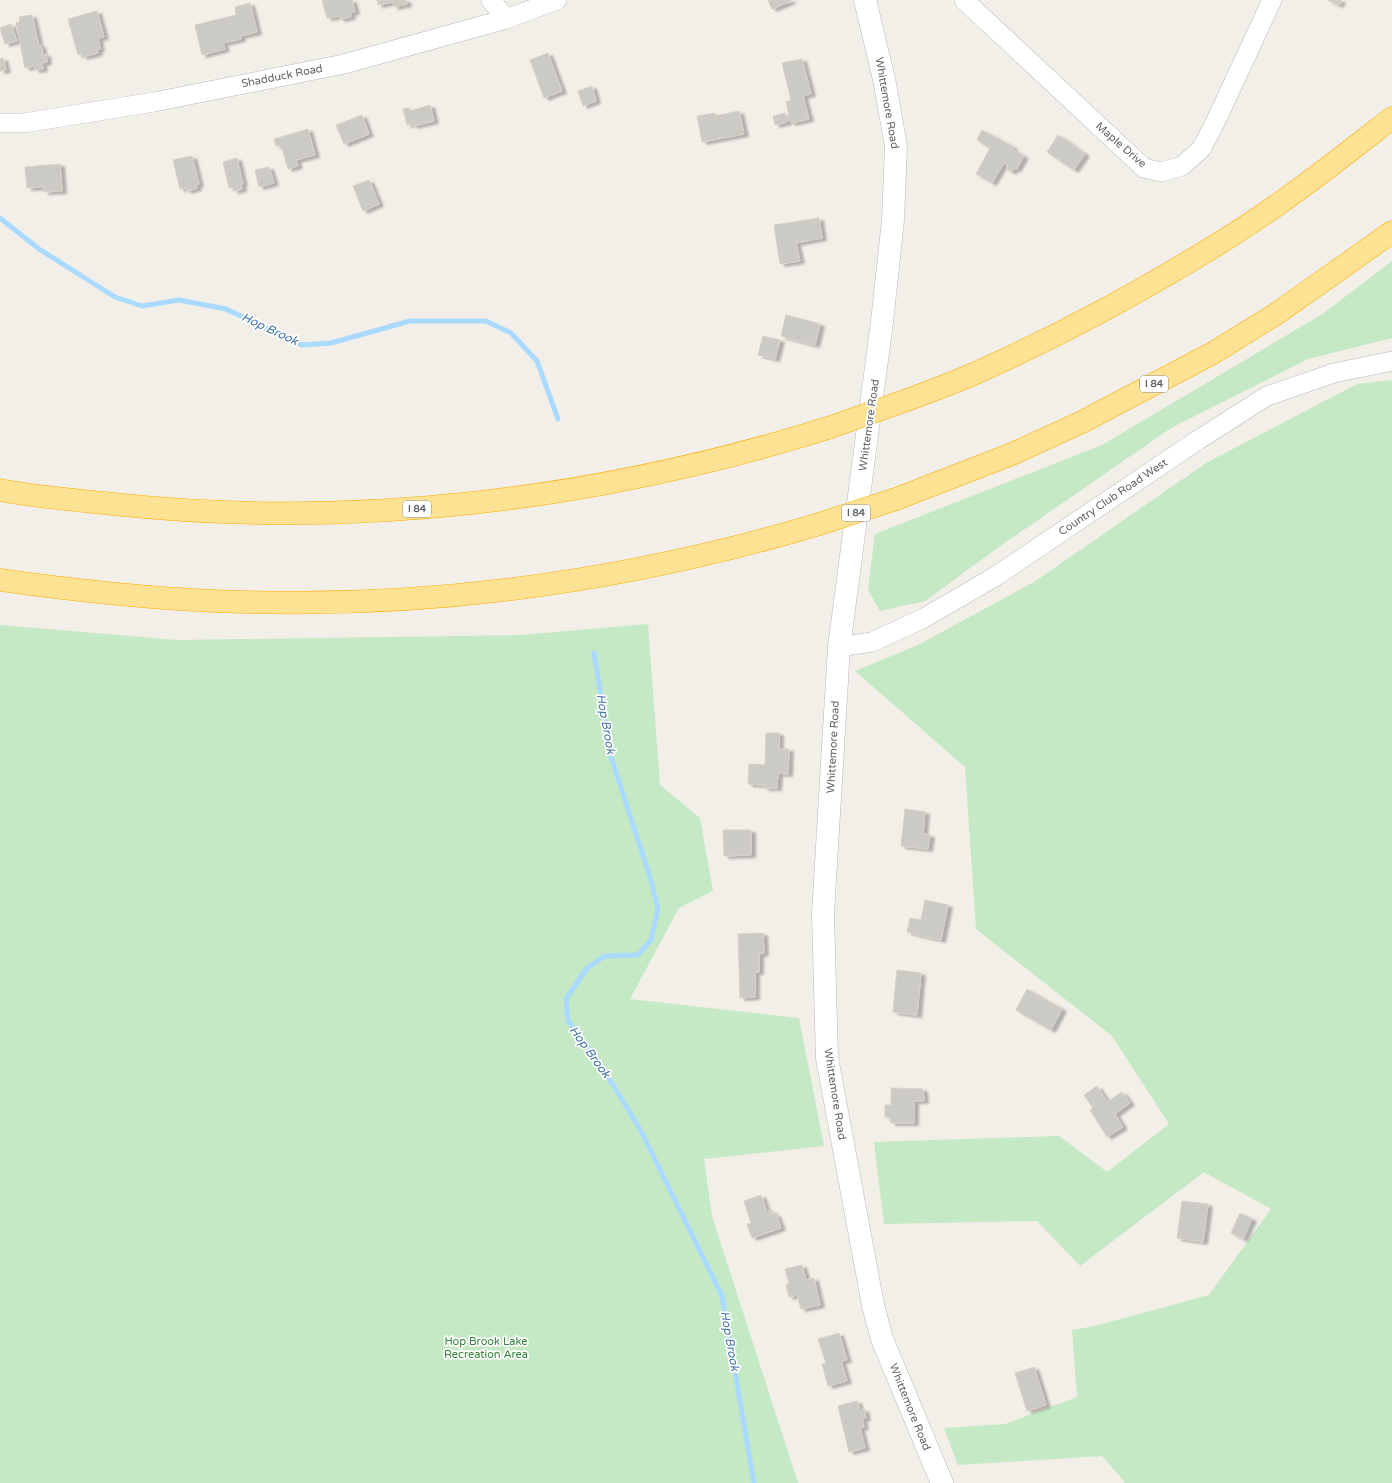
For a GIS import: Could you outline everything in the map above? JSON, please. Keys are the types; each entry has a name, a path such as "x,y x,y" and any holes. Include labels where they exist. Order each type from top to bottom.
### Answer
{"highway":[{"name":"I 84","path":"0,490 136,507 216,512 295,514 358,512 428,508 514,498 643,477 728,457 828,428 910,399 976,373 1042,342 1168,275 1227,239 1286,199 1392,118"},
{"name":"I 84","path":"0,580 128,596 214,601 290,603 362,601 437,597 512,589 587,578 741,546 816,525 896,499 1012,454 1082,422 1213,353 1276,314 1392,232"}],"main road":[{"name":"Whittemore Road","path":"865,0 884,79 896,146 893,220 882,322 839,646 823,914 827,1058 871,1297 880,1332 942,1483"}],"street":[{"path":"491,0 506,19"},
{"name":"Shadduck Road","path":"0,124 24,123 154,102 344,64 506,19 557,0"},
{"name":"Maple Drive","path":"964,0 1144,168 1161,172 1182,166 1201,149 1213,127 1272,0"},
{"name":"Country Club Road West","path":"839,646 872,642 879,639 924,618 996,576 1198,440 1267,396 1334,373 1392,361"}],"green space":[{"path":"1392,261 1392,338 1308,359 1171,428 999,547 925,601 880,611 868,590 875,534 1102,445 1324,313"},
{"path":"1392,380 1392,1483 1124,1483 1124,1481 1102,1456 958,1465 944,1428 1005,1424 1077,1397 1072,1330 1095,1326 1209,1295 1271,1209 1204,1172 1080,1266 1037,1221 884,1224 874,1142 1059,1136 1107,1172 1169,1124 1112,1036 976,929 965,767 855,671 916,646 1034,582 1206,463 1357,384"},
{"name":"Hop Brook Lake Recreation Area","path":"648,624 660,785 700,818 713,891 679,908 630,999 799,1018 824,1146 704,1159 712,1216 798,1483 0,1483 0,625 177,640 521,635"}],"building":[{"path":"322,0 352,0 355,12 350,12 351,17 340,19 339,16 327,18"},
{"path":"377,0 406,0 407,4 394,7 393,2 378,5"},
{"path":"768,0 791,0 791,1 772,9"},
{"path":"1327,0 1341,0 1339,5"},
{"path":"250,3 257,32 240,36 241,39 223,43 225,49 202,55 195,25 236,15 235,7"},
{"path":"97,11 104,37 98,38 100,49 97,50 98,53 83,57 82,54 78,55 68,19"},
{"path":"32,15 39,46 41,45 43,55 46,54 47,62 42,63 43,69 35,70 34,66 25,68 16,23 20,22 19,17"},
{"path":"11,24 17,41 5,44 0,28"},
{"path":"548,53 562,91 544,98 530,60"},
{"path":"3,58 6,70 0,71 0,59"},
{"path":"802,59 811,94 803,96 809,119 791,123 790,119 787,122 775,125 773,116 785,113 786,116 789,115 786,102 791,100 782,63"},
{"path":"592,86 596,101 583,106 578,91"},
{"path":"430,105 434,121 413,126 413,123 407,125 403,109 409,108 410,111"},
{"path":"739,111 744,134 702,142 697,116 715,113 715,116"},
{"path":"362,115 369,134 344,144 336,125"},
{"path":"308,129 315,155 296,160 298,166 288,169 281,145 276,146 274,139"},
{"path":"982,130 1013,147 1012,149 1024,156 1016,170 1014,168 1012,172 1006,169 1008,165 1004,163 992,183 976,174 990,148 977,140"},
{"path":"1058,135 1085,154 1074,170 1047,152"},
{"path":"192,156 199,184 196,185 197,188 187,191 186,188 180,189 173,160"},
{"path":"237,158 243,184 241,184 242,189 234,191 233,187 229,188 223,162"},
{"path":"60,164 62,191 44,192 44,187 27,188 25,167"},
{"path":"269,167 274,183 259,187 255,170"},
{"path":"369,180 379,204 363,211 353,186"},
{"path":"819,218 822,238 796,243 800,261 780,264 774,225"},
{"path":"786,315 820,324 815,345 781,336"},
{"path":"763,336 780,340 775,359 758,355"},
{"path":"766,733 779,733 779,749 789,749 788,774 778,773 777,788 764,788 764,785 748,784 749,764 765,765"},
{"path":"905,809 925,812 923,834 930,835 928,849 901,846"},
{"path":"723,830 751,830 751,855 724,856"},
{"path":"925,900 948,905 941,940 907,932 910,918 921,920"},
{"path":"763,933 764,953 759,954 759,972 755,972 755,997 740,998 738,934"},
{"path":"897,970 921,973 917,1015 893,1012"},
{"path":"1027,989 1062,1009 1051,1030 1016,1010"},
{"path":"1097,1086 1107,1102 1122,1092 1130,1103 1115,1114 1123,1127 1107,1137 1090,1110 1093,1108 1084,1095"},
{"path":"891,1088 923,1089 924,1101 914,1101 914,1123 891,1123 890,1117 885,1117 885,1105 891,1105"},
{"path":"761,1195 767,1212 772,1210 773,1215 776,1214 781,1228 752,1238 747,1224 751,1223 744,1201"},
{"path":"1182,1201 1208,1204 1203,1242 1177,1238"},
{"path":"1240,1213 1252,1219 1243,1239 1231,1233"},
{"path":"802,1265 806,1280 814,1278 820,1305 801,1309 797,1295 789,1297 786,1285 789,1284 785,1269"},
{"path":"839,1333 847,1360 841,1361 847,1381 828,1386 822,1364 826,1363 818,1339"},
{"path":"1034,1367 1046,1405 1027,1411 1015,1373"},
{"path":"857,1401 860,1410 864,1409 866,1418 862,1419 864,1427 860,1428 865,1448 849,1452 838,1406"}],"waterway":[{"name":"Hop Brook","path":"0,218 39,249 115,297 142,306 179,300 226,309 302,345 331,343 410,321 486,321 511,333 537,361 558,419"},
{"name":"Hop Brook","path":"594,653 611,757 650,877 658,909 651,940 638,955 605,956 587,968 566,999 568,1021 602,1067 640,1129 722,1296 754,1483"}]}
